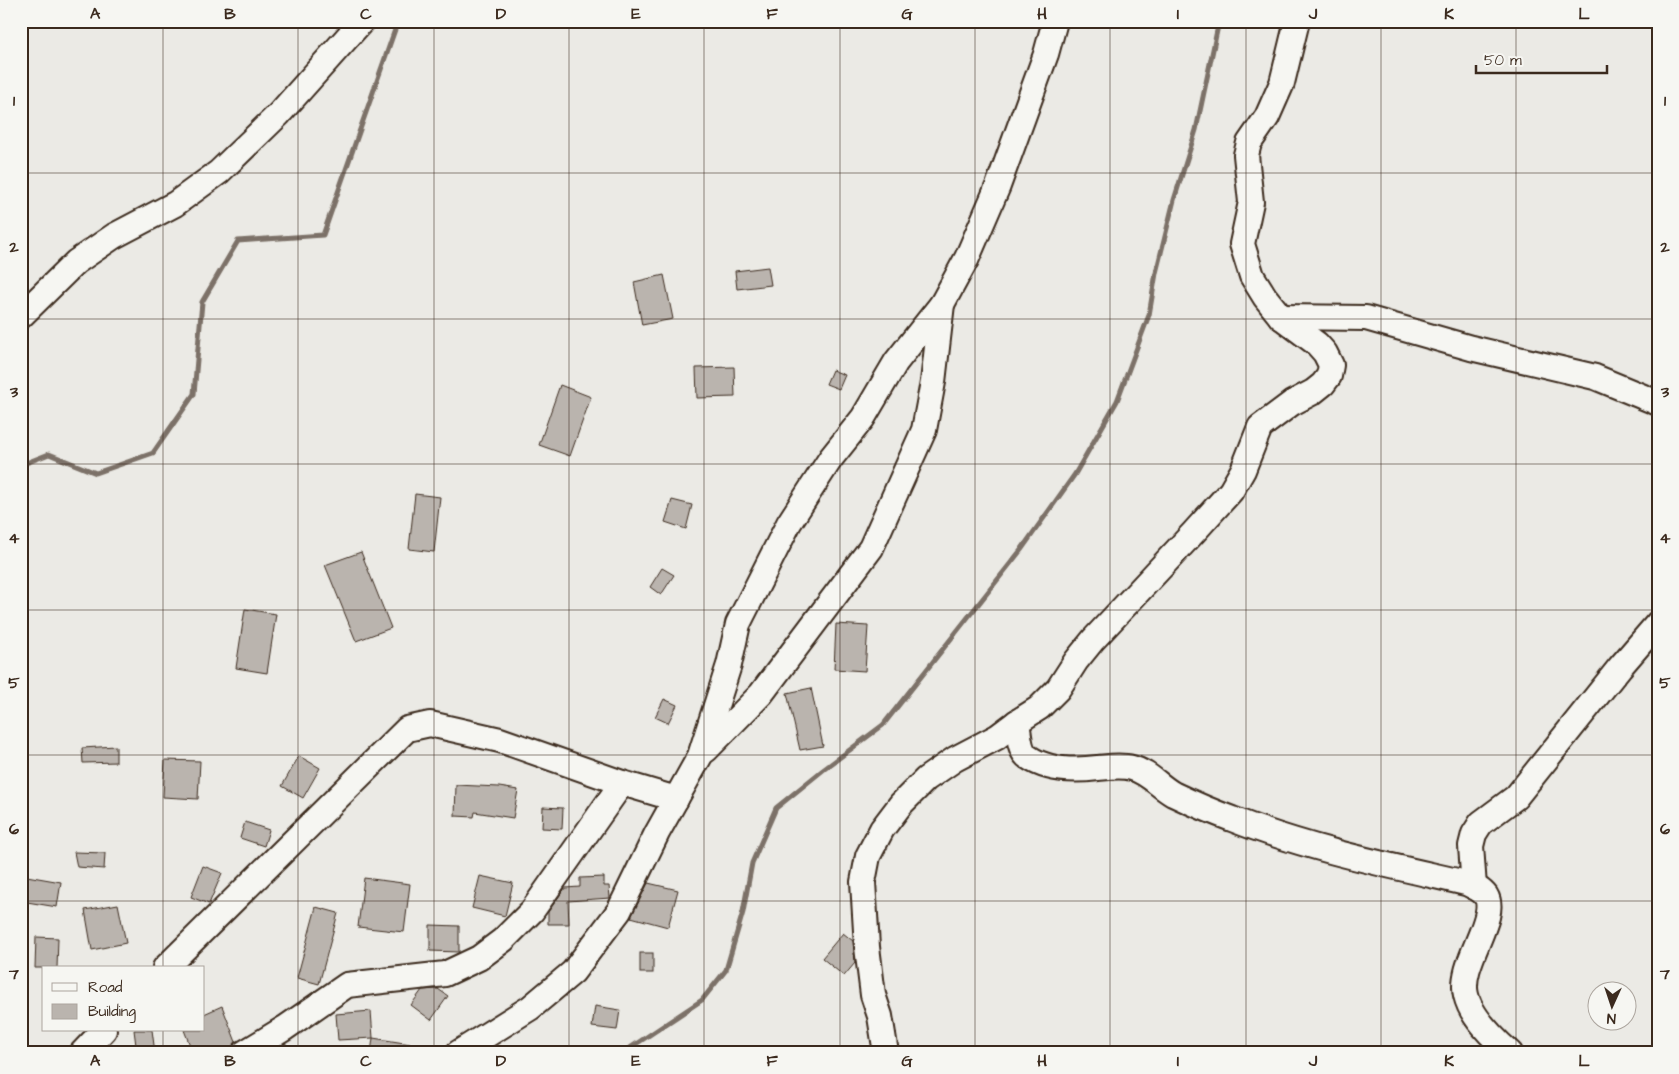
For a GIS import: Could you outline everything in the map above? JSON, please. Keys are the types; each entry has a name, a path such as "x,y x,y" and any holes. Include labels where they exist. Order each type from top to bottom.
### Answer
{"street":[{"path":"21,316 76,262 114,236 175,204 219,172 279,114 362,21"},
{"path":"458,1053 530,1008 573,972 618,911 700,756 729,665 738,624 789,523 831,458 863,418 896,362 942,304 967,258 998,186 1046,54 1055,21"},
{"path":"886,1053 880,1016 873,995 867,947 863,882 868,856 882,829 901,804 926,779 974,748 998,737 1039,708 1058,689 1076,661 1093,640 1231,490 1243,470 1260,427 1292,403 1313,392 1329,376 1331,365 1325,353 1317,344 1281,318 1265,296 1252,276 1242,244 1251,202 1246,155 1250,143 1267,117 1282,83 1298,21"},
{"path":"700,756 761,694 871,548 924,430 933,382 942,304"},
{"path":"1281,318 1366,318 1471,348 1595,377 1658,403"},
{"path":"1474,887 1471,846 1474,834 1481,823 1516,797 1620,666 1658,623"},
{"path":"1017,722 1022,751 1028,757"},
{"path":"167,966 407,729 430,724 500,740 622,783 676,799"},
{"path":"974,748 1028,757 1050,767 1064,769 1096,769 1116,766 1132,768 1151,777 1171,793 1232,819 1304,845 1474,887 1486,896 1488,915 1469,962 1465,978 1466,997 1476,1015 1495,1040 1510,1053"},
{"path":"244,1053 285,1028 347,985 445,974 479,958 503,940 532,911 622,783"},
{"path":"82,1053 102,1032"}],"building":[{"path":"768,267 771,285 737,289 735,271"},
{"path":"664,275 673,319 642,325 634,282"},
{"path":"734,367 735,397 697,398 696,368"},
{"path":"832,370 845,375 839,389 826,384"},
{"path":"560,385 591,397 570,456 539,445"},
{"path":"415,494 440,497 434,552 409,549"},
{"path":"672,500 692,505 686,529 665,522"},
{"path":"361,552 391,628 356,641 325,565"},
{"path":"662,568 674,575 661,595 650,587"},
{"path":"245,609 276,614 267,673 236,668"},
{"path":"836,624 868,626 865,671 834,669"},
{"path":"811,688 823,746 800,750 787,693"},
{"path":"664,699 677,705 668,723 655,717"},
{"path":"116,746 116,762 83,763 82,748"},
{"path":"299,756 320,768 303,798 282,786"},
{"path":"165,760 200,761 198,799 163,797"},
{"path":"456,785 518,790 513,818 475,812 474,817 455,816"},
{"path":"543,807 563,808 562,829 542,828"},
{"path":"245,822 269,830 264,846 240,838"},
{"path":"74,852 105,853 104,869 77,867"},
{"path":"203,866 222,873 209,904 191,897"},
{"path":"21,875 61,882 57,907 21,901"},
{"path":"480,876 513,883 505,916 472,908"},
{"path":"604,877 604,886 609,886 610,898 568,901 569,924 548,924 548,912 565,888 580,887 580,878"},
{"path":"364,878 410,884 404,932 358,927"},
{"path":"648,883 678,890 668,927 631,917"},
{"path":"118,904 126,943 92,950 85,910"},
{"path":"316,907 338,913 319,984 297,978"},
{"path":"430,925 459,926 459,952 430,951"},
{"path":"843,933 853,941 855,963 844,976 822,958"},
{"path":"36,937 58,938 57,966 35,968"},
{"path":"640,953 653,953 653,973 640,973"},
{"path":"438,989 448,996 431,1020 411,1005 422,990"},
{"path":"222,1006 236,1042 232,1047 217,1053 193,1053 185,1032 205,1032 205,1014"},
{"path":"595,1006 620,1010 617,1030 592,1027"},
{"path":"371,1011 373,1038 338,1040 336,1014"},
{"path":"134,1032 152,1032 155,1053 137,1053"},
{"path":"373,1038 417,1045 416,1053 371,1053"}],"waterway":[{"path":"21,465 49,454 96,473 153,453 194,394 202,302 238,241 323,235 398,21"},
{"path":"619,1053 630,1048 702,1000 726,970 743,912 752,863 776,808 883,725 1021,550 1075,474 1117,401 1149,315 1156,273 1174,200 1196,130 1219,21"}]}
